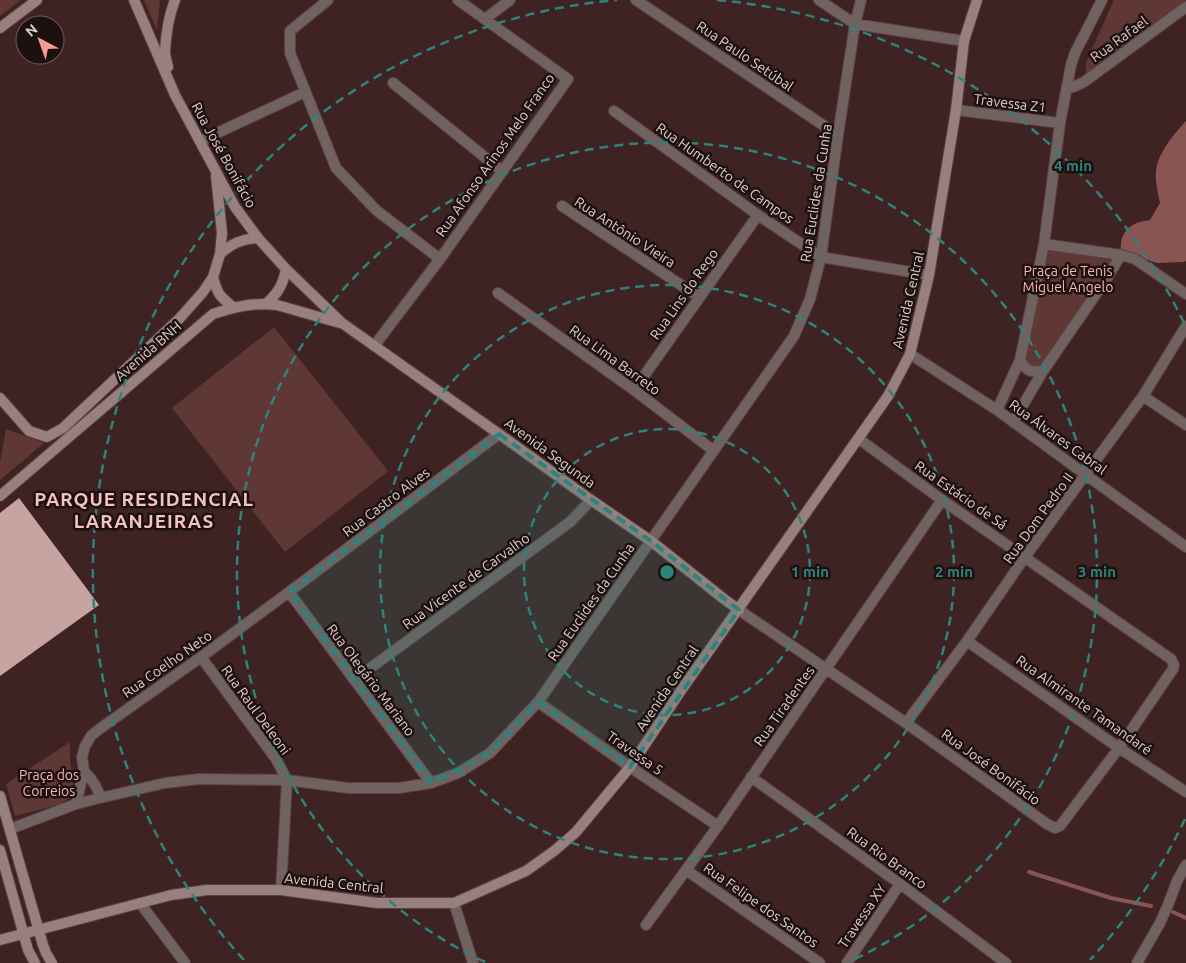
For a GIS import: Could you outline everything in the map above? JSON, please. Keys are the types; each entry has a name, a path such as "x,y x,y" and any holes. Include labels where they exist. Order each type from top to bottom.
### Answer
{"street":[{"path":"0,28 38,0"},
{"name":"Rua José Bonifácio","path":"134,0 175,95 235,207 258,238 286,269 342,323"},
{"path":"175,0 168,29 165,53 175,95"},
{"path":"328,0 290,32 290,53 336,168 376,210 440,259"},
{"name":"Rua Afonso Arinos Melo Franco","path":"374,346 440,259 568,79 458,0"},
{"path":"485,19 510,0"},
{"name":"Rua Paulo Setúbal","path":"636,0 838,135"},
{"path":"819,0 855,24 964,41"},
{"name":"Rua Euclides da Cunha","path":"10,829 76,804 165,783 199,779 287,780 348,788 399,788 431,783 458,773 490,753 538,702 794,336 810,299 822,257 855,24 862,0"},
{"name":"Avenida Central","path":"0,940 171,895 207,890 282,890 377,903 454,902 526,871 576,832 630,767 682,689 859,439 888,396 910,354 929,275 956,110 964,41 976,0"},
{"path":"997,410 1020,360 1044,244 1060,123 1071,65 1075,53 1102,0"},
{"name":"Rua Rafael","path":"1067,88 1084,82 1186,7"},
{"path":"393,83 502,171"},
{"path":"200,141 305,92"},
{"name":"Travessa Z1","path":"956,110 1060,123"},
{"name":"Rua Humberto de Campos","path":"614,111 758,214 822,257"},
{"name":"Avenida BNH","path":"0,398 29,431 47,436 63,428 179,319 203,292 213,276 220,254 222,233 216,173"},
{"name":"Rua Antônio Vieira","path":"562,206 699,297"},
{"name":"Rua Lins do Rego","path":"634,390 758,214"},
{"path":"220,254 237,242 258,238"},
{"path":"1044,244 1121,255 1135,259 1186,294"},
{"path":"1013,422 1043,371 1121,255"},
{"path":"822,257 929,275"},
{"path":"266,304 281,285 286,269"},
{"path":"213,276 220,296 233,307"},
{"name":"Rua Lima Barreto","path":"498,293 634,390 714,451"},
{"name":"Avenida BNH","path":"0,496 213,314 233,307 266,304 277,305 342,323"},
{"name":"Avenida Segunda","path":"342,323 651,541 739,610"},
{"name":"Rua Dom Pedro II","path":"906,723 1142,396 1186,326"},
{"name":"Rua Álvares Cabral","path":"910,354 997,410 1186,547"},
{"path":"1020,360 1028,370 1033,372 1043,371"},
{"path":"1142,396 1186,425"},
{"name":"Rua Castro Alves","path":"289,592 499,434"},
{"name":"Rua Estácio de Sá","path":"859,439 942,500 1171,659"},
{"name":"Rua Vicente de Carvalho","path":"354,680 570,522 591,500"},
{"name":"Rua Tiradentes","path":"646,925 718,826 942,500"},
{"name":"Rua Coelho Neto","path":"76,804 84,771 82,756 91,736 289,592"},
{"name":"Rua Olegário Mariano","path":"289,592 431,783"},
{"name":"Rua José Bonifácio","path":"739,610 827,668 1055,828 1060,826 1119,748 1173,670 1174,665 1171,659"},
{"name":"Rua Almirante Tamandaré","path":"967,640 1119,748 1186,792"},
{"name":"Rua Raul Deleoni","path":"201,657 276,759 287,780"},
{"name":"Travessa 5","path":"538,702 718,826"},
{"path":"84,771 97,786 100,798"},
{"name":"Rua Rio Branco","path":"751,777 1006,963"},
{"path":"282,890 287,780"},
{"path":"0,796 46,953 52,963"},
{"path":"0,850 28,950 36,963"},
{"path":"1136,963 1160,923 1176,881 1186,865"},
{"name":"Rua Felipe dos Santos","path":"686,870 820,963"},
{"name":"Travessa XY","path":"847,963 900,884"},
{"path":"454,902 473,963"},
{"path":"140,903 185,963"}],"highlighted area":[{"path":"499,434 651,541 739,610 630,767 538,702 490,753 431,783 289,592"}],"green space":[{"path":"0,0 21,0 0,16"},
{"path":"144,0 160,0 157,30"},
{"path":"1114,0 1186,0 1186,3 1086,76 1086,62"},
{"name":"Praça de Tenis Miguel Angelo","path":"1048,248 1112,260 1042,367 1032,367 1024,359"},
{"path":"274,327 388,471 285,552 172,408"},
{"path":"6,429 44,443 0,480 0,463"},
{"name":"Praça dos Correios","path":"70,742 73,784 69,798 61,804 15,816 6,784"}],"shaded area":[{"path":"1186,121 1186,261 1157,263 1121,251 1121,243 1127,230 1136,223 1150,220 1160,203 1156,180 1159,158 1176,132"}],"building":[{"path":"19,498 99,605 0,676 0,513"}],"waterway":[{"path":"1171,234 1186,216"},
{"path":"1029,872 1111,898 1151,906"},
{"path":"1173,912 1186,918"}],"district":[{"name":"PARQUE RESIDENCIAL LARANJEIRAS","path":"144,510"}]}
